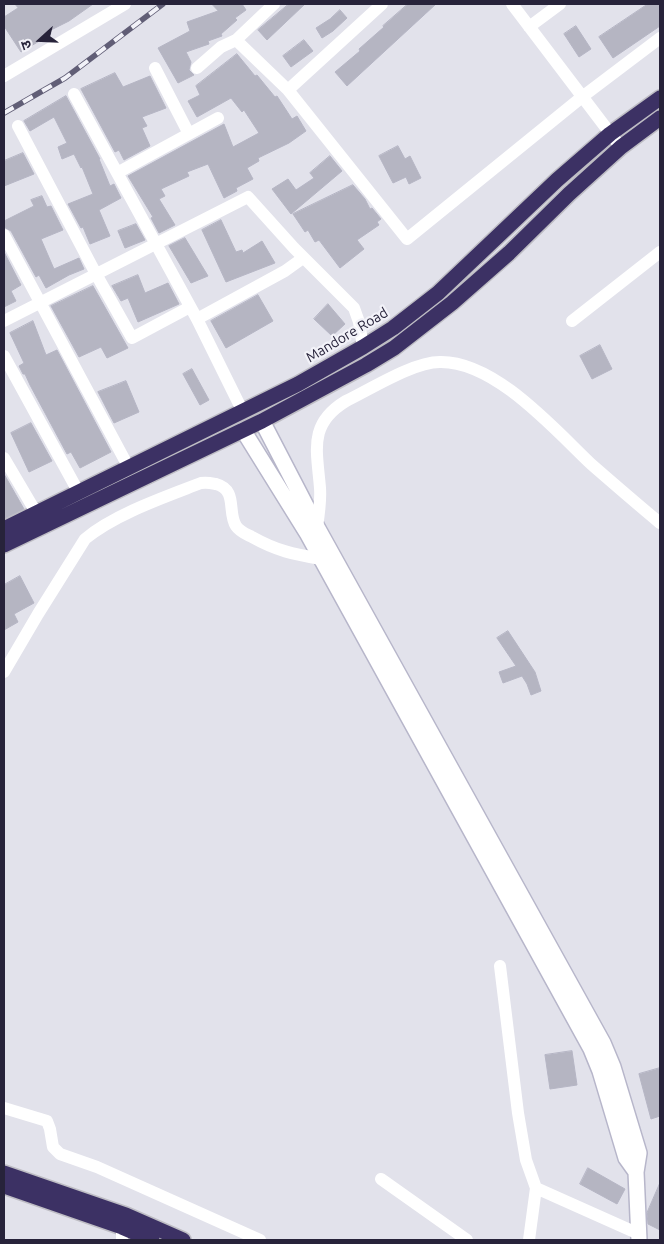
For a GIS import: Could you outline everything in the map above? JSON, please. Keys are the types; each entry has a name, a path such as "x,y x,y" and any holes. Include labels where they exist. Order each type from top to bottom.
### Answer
{"highway":[{"name":"Mandore Road","path":"4,529 38,514 298,384 393,328 438,293 557,180 610,134 660,98"},
{"path":"4,545 262,421 394,348 452,303 509,253 569,194 621,147 660,120"},
{"path":"4,1173 126,1215 183,1240"},
{"path":"4,1186 122,1233 152,1240"}],"street":[{"path":"4,76 125,4"},
{"path":"198,68 221,47 236,40 274,4"},
{"path":"288,90 382,4"},
{"path":"512,4 621,147"},
{"path":"530,27 560,4"},
{"path":"236,40 288,90 407,239 582,97 660,38"},
{"path":"154,68 189,134"},
{"path":"74,94 197,320 243,412"},
{"path":"117,173 218,118"},
{"path":"18,126 132,338 190,307"},
{"path":"4,321 248,197 303,258 354,308 359,322 363,347"},
{"path":"4,235 129,468"},
{"path":"572,321 660,252"},
{"path":"197,320 303,258"},
{"path":"4,356 79,493"},
{"path":"317,527 320,488 316,444 323,420 346,401 409,370 428,363 442,362 460,364 481,372 508,388 617,487 660,523"},
{"path":"262,421 321,559 597,1046"},
{"path":"244,430 317,527 597,1046 600,1071 626,1158 636,1172 639,1237 536,1188"},
{"path":"4,458 38,514"},
{"path":"4,672 38,614 86,540 97,530 156,500 201,483 206,482 219,485 228,492 231,498 232,515 236,526 242,532 282,552 321,559"},
{"path":"500,966 518,1113 526,1160 536,1188 529,1240"},
{"path":"4,1108 47,1121 52,1147 60,1154 97,1167 260,1240"},
{"path":"382,1178 467,1240"}],"building":[{"path":"15,4 93,4 69,21 49,31 51,34 21,52 4,26 4,17 18,8"},
{"path":"212,4 242,4 246,10 235,18 237,20 221,34 222,36 208,41 209,44 186,52 191,62 189,70 194,75 178,83 158,48 190,31 187,22 218,11"},
{"path":"289,4 305,4 267,40 258,30"},
{"path":"408,4 436,4 347,86 335,72 360,51 359,49"},
{"path":"648,4 660,4 660,26 613,58 599,37"},
{"path":"340,10 347,18 322,38 316,28"},
{"path":"576,26 591,49 579,57 564,34"},
{"path":"304,40 313,51 291,67 283,56"},
{"path":"237,54 275,97 277,96 292,119 297,116 306,131 289,143 258,158 259,161 247,168 253,179 236,188 237,191 224,198 208,164 187,172 189,176 161,189 165,196 159,199 175,225 159,233 151,218 153,217 128,176 224,124 233,147 259,133 244,110 242,112 231,98 197,117 188,101 200,95 196,86"},
{"path":"115,73 123,87 150,76 166,108 142,117 147,126 142,128 150,146 124,160 119,150 115,152 81,89"},
{"path":"66,96 100,159 110,186 114,184 121,198 99,210 110,236 90,244 83,227 81,228 68,204 93,194 82,167 74,154 62,159 58,147 67,143 54,117 30,131 24,121"},
{"path":"398,146 405,159 410,156 421,178 409,184 406,177 393,183 379,156"},
{"path":"23,153 34,174 4,186 4,161"},
{"path":"330,156 342,171 291,214 272,189 288,179 296,190 314,178 310,173"},
{"path":"353,185 365,199 370,209 372,208 381,219 377,222 379,225 357,240 364,249 340,268 319,240 315,242 308,230 305,232 293,214"},
{"path":"42,196 47,207 51,206 63,230 41,239 54,269 79,258 84,269 46,288 39,275 36,277 11,231 4,227 4,221 34,206 31,200"},
{"path":"221,220 236,252 242,250 243,253 262,241 275,263 226,282 202,230"},
{"path":"136,224 145,240 125,248 118,231"},
{"path":"185,238 208,276 191,283 169,246"},
{"path":"4,252 21,285 11,291 16,301 4,307"},
{"path":"138,275 145,293 168,283 179,304 138,322 128,298 121,301 112,286"},
{"path":"93,286 128,348 107,358 101,347 79,357 51,306"},
{"path":"258,295 273,321 226,348 211,321"},
{"path":"328,304 345,324 332,336 314,319"},
{"path":"33,321 46,355 57,350 111,452 80,468 71,452 67,454 19,366 24,363 10,333"},
{"path":"600,345 612,369 592,379 580,356"},
{"path":"192,369 209,400 200,405 183,374"},
{"path":"126,381 139,412 114,423 98,392"},
{"path":"31,423 52,461 29,472 11,433"},
{"path":"4,474 24,509 4,519"},
{"path":"20,576 34,603 14,614 18,622 4,630 4,585"},
{"path":"508,631 535,672 541,691 531,695 522,676 503,683 499,672 516,666 497,638"},
{"path":"572,1051 577,1085 550,1089 545,1055"},
{"path":"660,1068 660,1116 651,1119 639,1074"},
{"path":"588,1168 625,1189 617,1204 580,1184"},
{"path":"660,1183 660,1230 648,1224 647,1213"}],"railway":[{"path":"4,113 65,78 163,4"}]}
